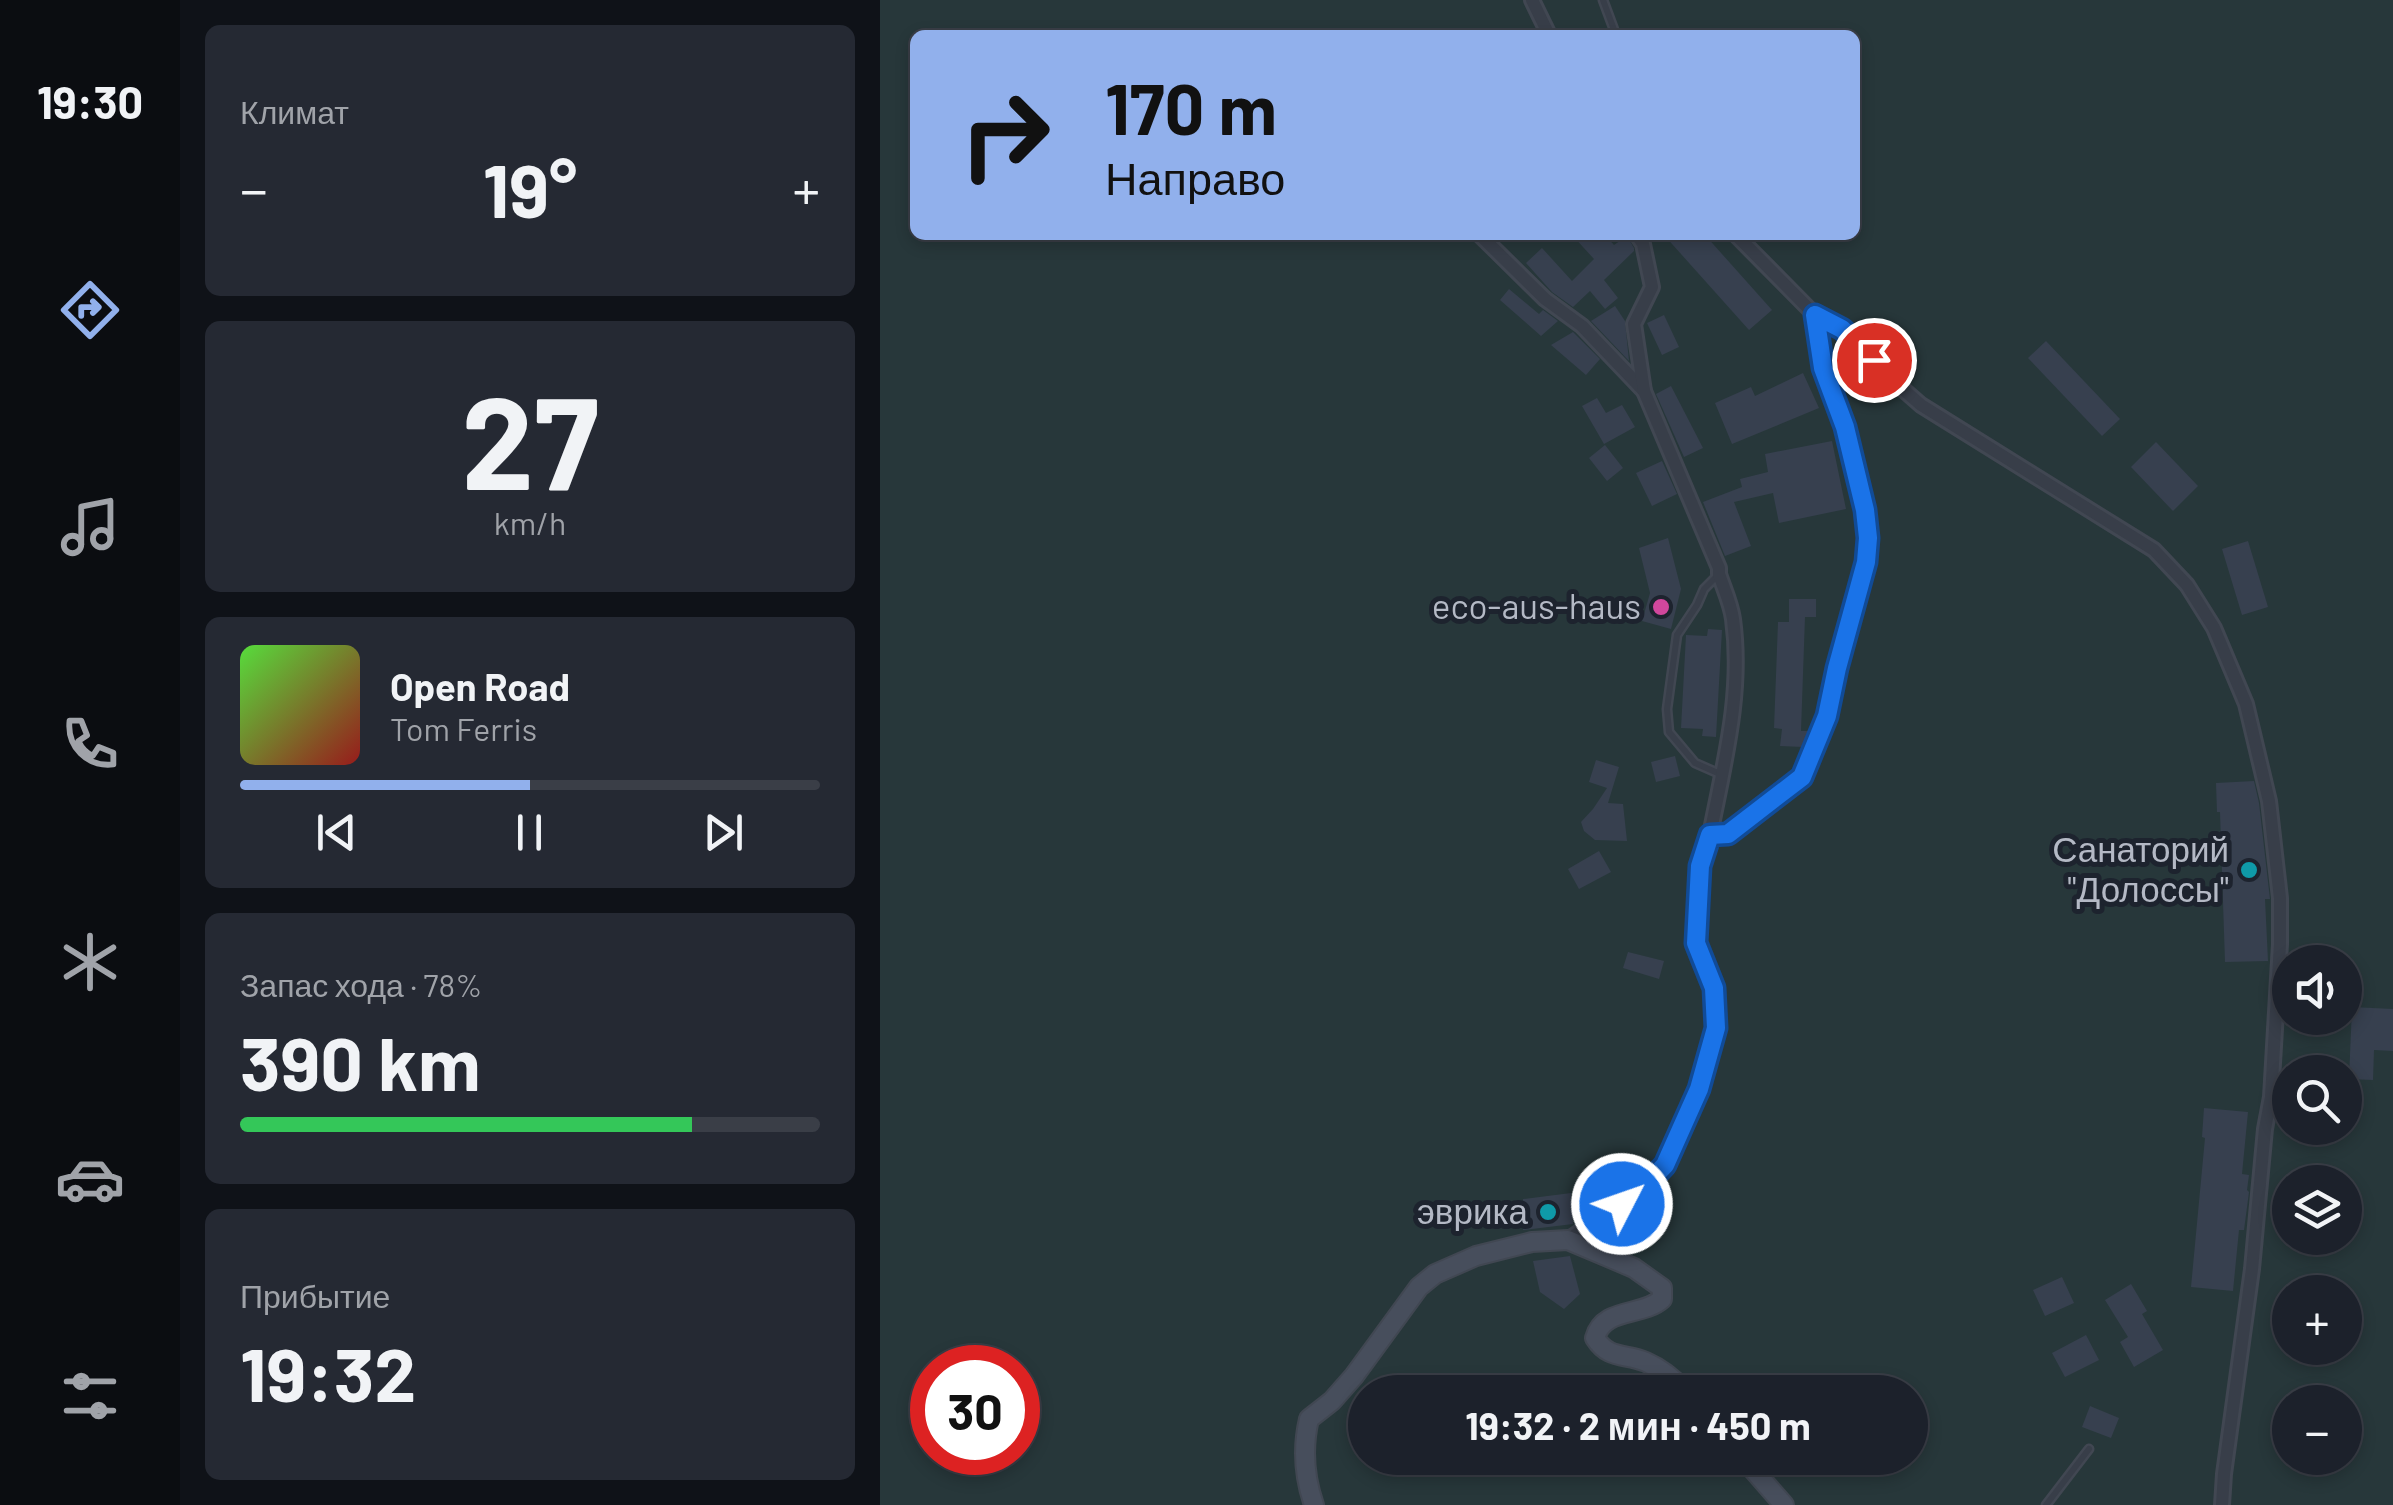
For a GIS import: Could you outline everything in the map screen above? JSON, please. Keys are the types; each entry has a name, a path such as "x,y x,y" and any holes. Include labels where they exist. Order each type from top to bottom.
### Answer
{"street":[{"path":"1532,0 1547,30"},
{"path":"1485,240 1545,298 1582,326 1644,391"},
{"path":"1568,1240 1644,1187 1665,1165 1699,1089 1716,1028 1714,988 1696,943 1700,866 1710,835 1734,709 1736,658 1732,616 1720,568 1644,391 1634,324 1652,287 1640,240"},
{"path":"1741,240 1815,315 1842,329 1921,405 2154,550 2187,585 2214,628 2246,704 2269,801 2280,898 2280,944 2271,1097 2222,1505"},
{"path":"1710,835 1728,834 1802,777 1827,716 1866,562 1865,510 1845,427 1823,368 1815,315"},
{"path":"1314,1505 1303,1452 1309,1419 1354,1376 1419,1286 1435,1274 1476,1256 1532,1242 1568,1240 1634,1268 1662,1288 1658,1303 1610,1318 1596,1331 1595,1338 1609,1354 1634,1357 1667,1375"},
{"path":"1758,1475 1784,1505"}],"lane":[{"path":"1602,0 1614,30"},
{"path":"1719,574 1704,589 1698,605 1676,635 1667,709 1670,732 1695,763 1722,774"},
{"path":"2046,1505 2088,1448"}],"shaded area":[{"path":"880,0 2393,0 2393,1505 880,1505"}],"building":[{"path":"1577,240 1610,240 1614,245 1629,240 1634,248 1604,280 1618,298 1605,309 1590,291 1573,307 1552,292 1526,263 1542,248 1572,281 1594,259"},
{"path":"1668,240 1709,240 1772,310 1749,330"},
{"path":"1509,289 1539,314 1543,310 1558,321 1541,336 1500,300"},
{"path":"1615,306 1625,321 1629,361 1591,321"},
{"path":"1664,315 1679,347 1662,355 1647,323"},
{"path":"1573,332 1600,359 1586,375 1551,345"},
{"path":"2046,341 2120,419 2102,436 2028,358"},
{"path":"1803,373 1819,408 1732,444 1715,403 1751,387 1755,396"},
{"path":"1671,386 1703,448 1684,457 1656,394"},
{"path":"1597,398 1606,413 1622,405 1635,427 1604,444 1582,406"},
{"path":"1832,441 1846,509 1779,523 1773,493 1734,502 1751,546 1725,556 1703,502 1742,487 1740,479 1768,472 1765,454"},
{"path":"2156,442 2198,486 2173,511 2131,467"},
{"path":"1605,445 1623,468 1607,481 1589,458"},
{"path":"1662,461 1677,494 1652,506 1636,473"},
{"path":"1668,538 1681,589 1671,629 1642,621 1650,593 1639,548"},
{"path":"2248,541 2268,607 2242,615 2222,549"},
{"path":"1789,599 1816,599 1816,617 1805,617 1801,731 1810,731 1803,747 1780,746 1782,729 1774,728 1778,622 1789,622"},
{"path":"1708,629 1722,630 1716,737 1702,736 1703,729 1681,728 1686,635 1707,636"},
{"path":"1675,756 1680,776 1656,782 1651,762"},
{"path":"1596,760 1619,767 1608,803 1623,804 1627,841 1595,840 1584,831 1581,822 1607,788 1589,782"},
{"name":"Санаторий \"Долоссы\"","path":"2254,781 2270,899 2265,899 2268,961 2225,962 2216,783"},
{"path":"1599,851 1611,872 1579,889 1568,869"},
{"path":"1628,952 1664,961 1659,979 1623,968"},
{"path":"2362,1007 2393,1009 2393,1051 2374,1050 2373,1080 2362,1080 2362,1055 2350,1055 2351,1035 2362,1035"},
{"path":"2204,1108 2248,1112 2242,1174 2249,1175 2249,1192 2244,1230 2239,1230 2233,1291 2191,1287 2205,1138"},
{"name":"эврика","path":"1571,1193 1573,1224 1523,1230 1523,1199"},
{"path":"1641,1216 1655,1234 1631,1253 1618,1247 1611,1240"},
{"path":"1570,1256 1580,1294 1564,1309 1540,1292 1533,1261"},
{"path":"2062,1277 2074,1303 2045,1316 2033,1290"},
{"path":"2131,1284 2147,1311 2142,1314 2163,1350 2134,1367 2120,1342 2128,1337 2105,1300"},
{"path":"2086,1335 2099,1360 2065,1377 2052,1353"},
{"path":"2090,1406 2119,1418 2111,1438 2082,1427"}],"place":[{"name":"eco-aus-haus","path":"1661,607"},
{"name":"Санаторий \"Долоссы\"","path":"2249,870"},
{"name":"эврика","path":"1548,1212"}],"route":[{"path":"1622,1204 1665,1165 1699,1089 1716,1028 1714,988 1696,943 1700,866 1710,835 1728,834 1802,777 1827,716 1866,562 1865,510 1845,427 1823,368 1815,315 1842,329 1874,360"}]}
